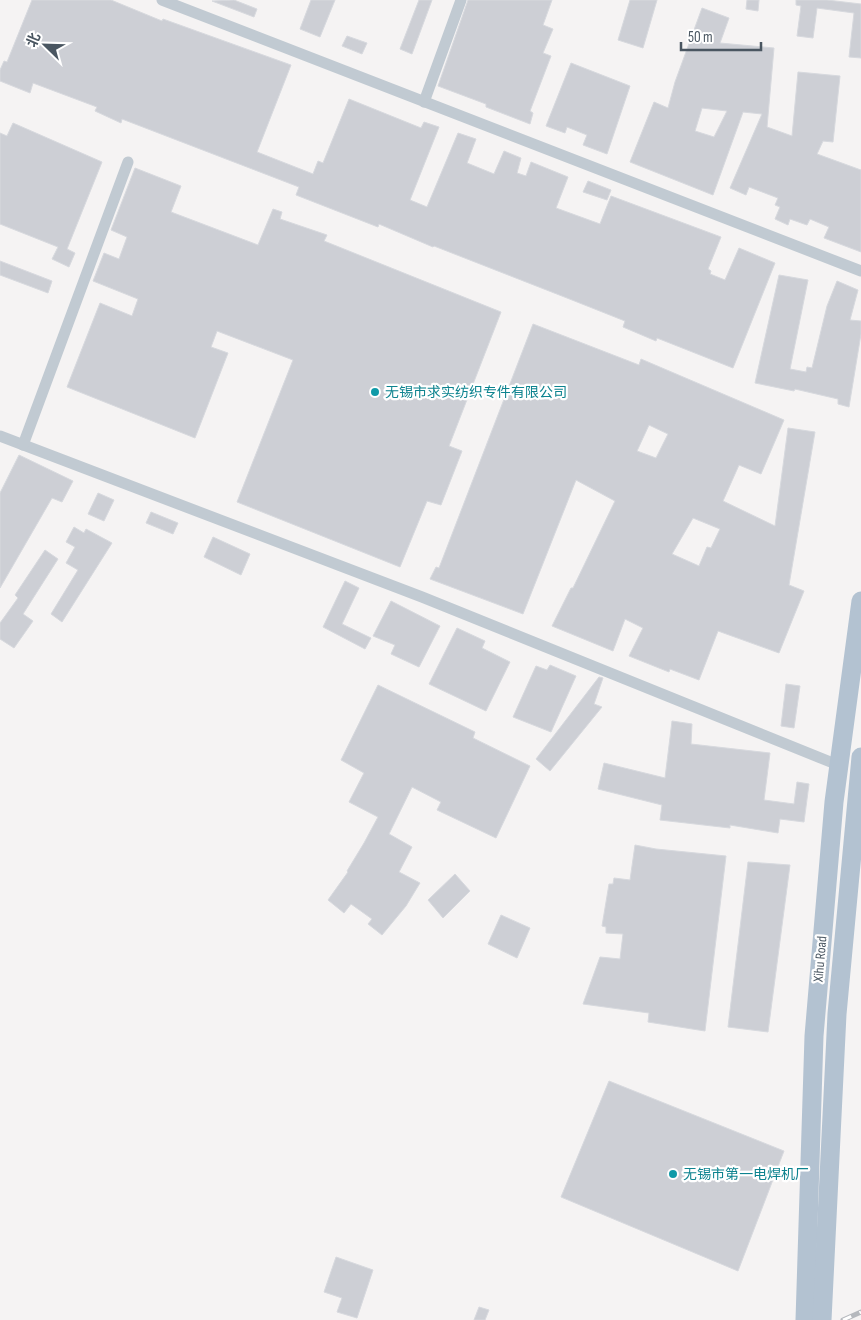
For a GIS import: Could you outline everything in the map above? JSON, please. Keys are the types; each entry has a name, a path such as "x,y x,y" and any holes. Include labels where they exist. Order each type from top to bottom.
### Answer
{"main road":[{"name":"Xihu Road","path":"805,1320 814,1036 832,820 861,601"},
{"name":"Xihu Road","path":"822,1320 836,1014 861,757"}],"street":[{"path":"162,0 861,271"},
{"path":"424,102 461,0"},
{"path":"23,445 128,162"},
{"path":"0,436 422,597 838,765"}],"building":[{"path":"32,0 111,0 162,21 163,19 291,65 257,152 313,174 318,161 323,163 349,99 421,128 424,122 439,127 410,200 427,207 458,133 476,139 467,163 494,174 504,151 521,158 517,173 526,176 531,162 568,177 556,208 600,224 611,196 721,237 708,269 711,271 710,274 725,280 739,248 775,263 733,368 657,338 656,341 623,327 625,321 567,298 433,247 379,224 378,227 296,195 299,187 122,119 121,123 95,111 97,107 33,83 30,93 0,81 0,70 4,61 7,62"},
{"path":"234,0 257,9 254,17 212,1"},
{"path":"311,0 335,0 320,37 300,29"},
{"path":"419,0 432,0 412,54 400,49"},
{"path":"468,0 552,0 543,25 553,29 543,53 551,56 530,111 533,113 530,124 486,107 486,104 438,86"},
{"path":"630,0 657,0 643,48 618,40"},
{"path":"747,0 759,0 758,11 746,9"},
{"path":"796,0 827,0 861,4 861,58 849,57 854,13 817,8 813,38 797,36 801,6 796,5"},
{"path":"702,8 729,18 720,43 774,48 767,127 792,136 798,72 840,76 833,142 823,141 817,154 861,170 861,252 824,238 829,227 810,219 807,225 790,219 788,225 775,219 780,207 775,205 778,198 749,187 746,195 730,188 762,114 743,112 713,195 630,162 654,102 668,108 675,82","holes":["702,108 727,111 714,137 695,131"]},
{"path":"347,36 367,43 362,54 342,46"},
{"path":"571,63 630,86 607,154 583,145 587,135 567,127 565,133 546,126"},
{"path":"13,123 102,162 67,249 75,253 69,267 52,259 58,247 0,224 0,133 7,136"},
{"path":"135,168 181,186 171,212 258,245 273,209 282,212 280,219 327,235 324,241 501,312 449,446 462,451 441,505 427,501 400,567 237,502 293,360 217,331 211,347 228,353 195,438 67,387 100,303 132,316 138,299 93,281 104,253 119,259 127,237 111,230"},
{"path":"588,181 611,190 607,200 583,192"},
{"path":"0,261 52,281 48,293 0,275"},
{"path":"779,275 808,280 790,369 806,372 807,367 812,368 827,306 837,281 858,290 850,320 861,321 861,334 849,407 838,404 838,399 795,389 794,391 755,383"},
{"path":"533,324 639,365 641,359 784,420 761,474 739,465 723,501 775,526 788,428 815,432 789,585 804,591 779,653 718,631 699,680 670,669 669,672 629,656 643,628 625,619 613,651 552,626 571,588 573,588 615,501 576,480 523,614 430,579 436,567 439,568","holes":["649,425 668,434 656,458 637,451","693,518 720,529 711,548 707,547 699,566 672,554"]},
{"path":"19,455 73,481 62,502 52,498 0,588 0,493"},
{"path":"98,493 114,500 104,521 88,514"},
{"path":"151,512 178,523 173,534 146,523"},
{"path":"74,527 84,533 86,529 112,543 62,622 51,614 78,570 66,563 75,547 66,542"},
{"path":"213,537 250,554 241,575 204,557"},
{"path":"45,550 58,559 23,614 33,621 14,648 0,639 0,623 18,598 15,595"},
{"path":"345,581 359,588 342,624 371,638 365,649 323,627"},
{"path":"391,601 440,626 419,667 391,654 395,645 373,636"},
{"path":"457,628 485,641 482,648 510,662 486,711 429,684"},
{"path":"550,665 576,676 551,732 513,717 536,666 547,670"},
{"path":"599,677 603,678 594,704 602,707 550,771 536,759"},
{"path":"786,684 800,686 794,728 781,726"},
{"path":"378,685 475,732 473,738 530,766 496,838 437,810 441,802 412,787 389,834 412,847 399,872 420,883 406,906 382,935 368,924 372,919 351,904 344,913 328,900 348,872 378,817 349,802 364,773 341,760"},
{"path":"672,721 692,724 691,744 770,753 764,800 794,804 797,782 809,784 804,822 780,819 778,833 730,825 730,828 660,820 662,805 598,789 604,763 665,778"},
{"path":"635,845 726,856 705,1031 648,1022 649,1013 583,1004 600,957 620,959 623,934 606,933 606,927 602,926 609,884 613,884 614,878 630,880"},
{"path":"748,862 790,865 768,1032 728,1027"},
{"path":"455,874 470,891 443,918 428,900"},
{"path":"501,915 530,928 517,958 488,944"},
{"name":"无锡市第一电焊机厂","path":"609,1081 784,1151 738,1271 561,1197"},
{"path":"336,1257 373,1270 357,1318 337,1312 342,1298 324,1292"},
{"path":"479,1307 489,1310 485,1320 474,1320"}],"railway":[{"path":"843,1320 861,1312"}],"place":[{"name":"无锡市求实纺织专件有限公司","path":"375,392"},
{"name":"无锡市第一电焊机厂","path":"673,1174"}]}
